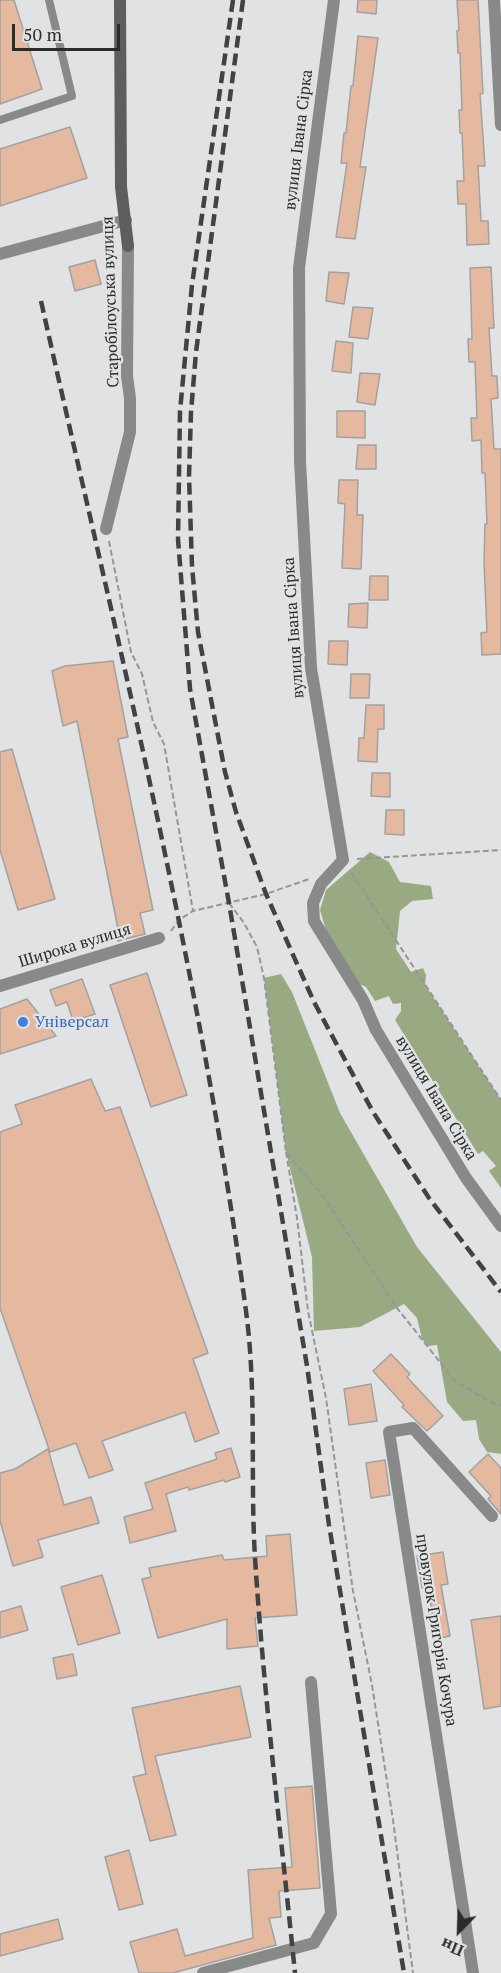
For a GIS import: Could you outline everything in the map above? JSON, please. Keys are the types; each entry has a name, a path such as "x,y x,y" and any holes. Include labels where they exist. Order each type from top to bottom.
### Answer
{"street":[{"name":"Старобілоуська вулиця","path":"106,529 130,432 130,398 127,376 128,246 122,187 120,0"},
{"name":"вулиця Івана Сірка","path":"334,0 299,268 300,461 311,668 343,860 321,884 313,903 314,921 363,1000 376,1030 466,1178 501,1226"},
{"path":"494,0 501,125"},
{"path":"0,254 126,220"},
{"name":"Широка вулиця","path":"0,986 159,938"},
{"name":"провулок Григорія Кочура","path":"473,1973 389,1432 413,1428 492,1516"},
{"path":"203,1973 314,1943 331,1914 311,1682"}],"lane":[{"path":"0,120 72,96 49,0"}],"path":[{"path":"106,529 131,652 142,674 153,722 165,744 193,911"},
{"path":"343,860 501,1100"},
{"path":"229,903 244,923 257,947 265,989 308,1311 326,1398 353,1591 372,1685 390,1798 413,1973"},
{"path":"286,1152 323,1196 397,1308 455,1381 491,1402 501,1405"}],"green space":[{"path":"370,852 389,862 400,882 431,886 433,899 412,901 400,911 396,949 411,972 423,968 426,975 425,985 501,1100 501,1188 489,1171 496,1166 483,1151 478,1154 395,1020 401,1011 401,1003 393,1004 389,996 375,1001 366,987 355,982 326,930 320,910 326,890"},
{"path":"281,974 292,992 340,1113 417,1247 501,1352 501,1454 487,1452 479,1439 476,1420 463,1421 447,1402 437,1345 428,1346 422,1339 417,1318 404,1304 360,1327 314,1331 312,1257 286,1152 264,978"}],"building":[{"path":"0,0 14,0 42,89 0,104"},
{"path":"358,0 377,0 376,14 357,12"},
{"path":"457,0 478,0 483,93 480,94 485,166 478,166 481,221 488,221 489,244 467,245 466,204 458,204 457,181 464,181 459,110 462,110"},
{"path":"358,36 378,38 360,167 366,167 355,239 336,237 347,163 341,163 344,133 346,133 351,86 353,86"},
{"path":"70,127 87,178 0,206 0,149"},
{"path":"95,260 101,284 75,291 69,267"},
{"path":"491,267 494,328 489,328 492,376 497,376 498,398 491,399 494,449 501,449 501,654 482,655 481,633 487,632 484,562 485,524 487,524 485,473 482,473 481,440 472,441 471,418 477,418 475,362 469,362 468,339 472,339 470,268"},
{"path":"329,272 349,273 344,304 326,301"},
{"path":"353,307 373,308 368,339 349,337"},
{"path":"336,341 353,343 351,373 332,371"},
{"path":"360,373 380,374 375,405 357,402"},
{"path":"337,411 365,411 365,438 337,437"},
{"path":"358,445 376,445 376,469 356,469"},
{"path":"339,480 358,480 357,515 363,515 361,569 342,568 345,504 338,503"},
{"path":"370,576 388,576 388,600 369,600"},
{"path":"368,603 367,628 348,627 349,604"},
{"path":"329,641 348,641 347,665 328,664"},
{"path":"113,661 128,737 118,739 153,910 140,913 145,934 118,941 116,929 118,929 77,721 63,726 52,671 65,666"},
{"path":"351,674 370,674 369,698 350,698"},
{"path":"366,705 384,705 384,729 378,729 377,762 358,761 359,738 364,738"},
{"path":"12,749 55,899 18,910 0,850 0,752"},
{"path":"372,773 390,773 390,797 371,796"},
{"path":"386,810 404,810 404,835 385,834"},
{"path":"147,973 187,1095 151,1107 110,985"},
{"path":"82,979 95,1014 73,1021 67,1002 56,1006 50,990"},
{"name":"Універсал","path":"27,999 56,1036 0,1054 0,1009"},
{"path":"91,1079 105,1111 120,1107 208,1353 193,1359 219,1433 195,1442 185,1412 102,1441 113,1470 89,1478 76,1443 50,1452 0,1308 0,1132 22,1124 15,1105"},
{"path":"391,1354 410,1374 407,1377 443,1416 427,1431 402,1407 404,1405 373,1371"},
{"path":"371,1384 377,1421 349,1425 344,1389"},
{"path":"231,1448 240,1477 189,1490 188,1487 166,1494 176,1531 130,1543 124,1517 153,1509 145,1483 217,1459 215,1453"},
{"path":"48,1449 64,1505 91,1497 99,1523 38,1540 43,1557 13,1566 0,1521 0,1473 15,1469"},
{"path":"488,1454 501,1468 501,1514 488,1499 491,1496 469,1472"},
{"path":"385,1460 390,1495 371,1498 366,1463"},
{"path":"290,1534 297,1615 255,1618 258,1646 227,1649 227,1619 158,1638 142,1579 151,1577 149,1568 222,1555 224,1560 267,1556 266,1536"},
{"path":"443,1552 448,1584 441,1585 450,1636 436,1639 428,1587 422,1588 417,1556"},
{"path":"102,1575 120,1633 78,1645 61,1587"},
{"path":"21,1606 28,1630 0,1638 0,1612"},
{"path":"501,1616 501,1706 484,1709 471,1620"},
{"path":"73,1654 77,1675 57,1679 53,1658"},
{"path":"240,1686 251,1737 155,1756 176,1835 150,1841 133,1777 146,1774 132,1708"},
{"path":"312,1786 320,1888 279,1891 281,1917 269,1918 276,1945 173,1973 139,1973 130,1942 177,1929 185,1956 253,1938 248,1870 292,1867 285,1788"},
{"path":"129,1850 143,1904 119,1910 105,1857"},
{"path":"58,1919 63,1939 0,1956 0,1934"}],"railway":[{"path":"233,0 192,285 180,411 178,539 190,689 229,903 307,1366 329,1525 404,1973"},
{"path":"243,0 196,352 189,476 192,566 198,632 225,772 236,812 266,894 314,1002 373,1112 429,1198 501,1292"},
{"path":"41,301 127,678 181,930 227,1183 249,1342 255,1558 268,1714 295,1973"}],"place":[{"name":"Універсал","path":"23,1022"}]}
